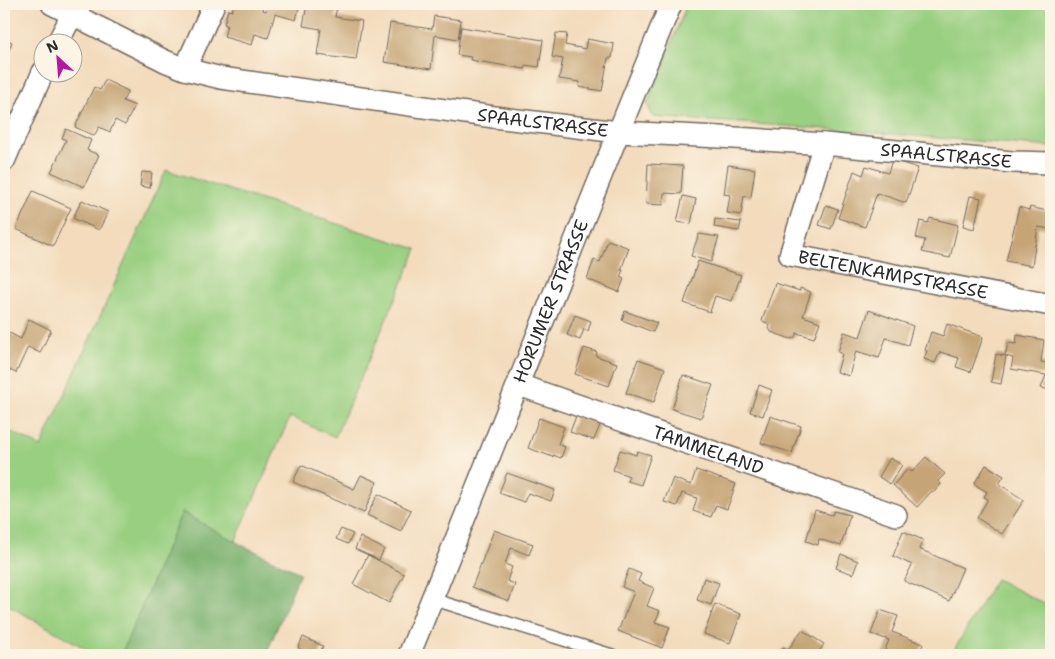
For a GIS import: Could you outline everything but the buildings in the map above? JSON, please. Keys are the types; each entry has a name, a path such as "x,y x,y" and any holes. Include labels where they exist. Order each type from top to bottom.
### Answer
{"street":[{"name":"SPAALSTRASSE","path":"52,4 165,61 185,69 230,80 494,118 618,132 720,136 1012,162 1051,163"},
{"path":"185,69 214,4"},
{"name":"HORUMER STRASSE","path":"409,655 671,4"},
{"path":"63,32 72,15"},
{"path":"4,161 39,82"},
{"name":"BELTENKAMPSTRASSE","path":"824,144 790,255 1051,305"},
{"name":"TAMMELAND","path":"519,385 896,515"}],"lane":[{"path":"432,599 612,655"}],"green space":[{"path":"687,4 1051,4 1051,147 653,117 647,104"},
{"path":"166,170 417,249 335,437 290,417 235,542 182,512 121,655 97,655 4,603 4,428 41,447"},
{"path":"182,512 240,544 300,573 266,655 121,655"},
{"path":"996,579 1051,607 1051,655 951,655"}]}
